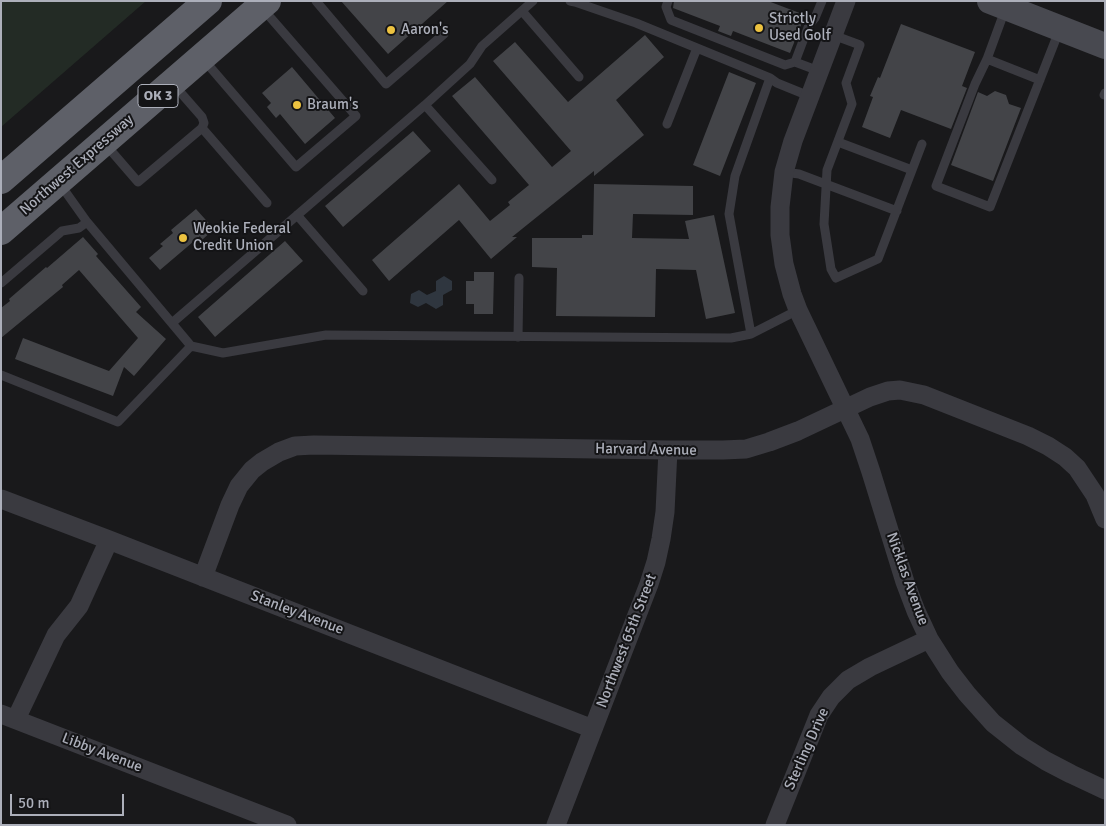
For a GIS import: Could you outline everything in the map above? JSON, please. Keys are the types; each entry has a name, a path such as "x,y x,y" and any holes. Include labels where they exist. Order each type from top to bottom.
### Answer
{"highway":[{"name":"OK 3","path":"1,180 208,1"},
{"name":"Northwest Expressway","path":"1,231 264,4"},
{"path":"33,153 58,182"}],"main road":[{"path":"998,4 1105,46"}],"street":[{"name":"Nicklas Avenue","path":"843,2 833,35 792,141 784,172 780,208 780,235 787,278 798,310 860,439 905,582 929,639 950,672 993,723 1022,746 1046,761 1105,790"},
{"name":"Harvard Avenue","path":"203,577 239,486 252,470 262,462 279,452 295,446 314,444 668,450 746,448 798,431 870,397 888,391 900,390 924,395 1028,436 1048,446 1065,457 1076,468 1095,495 1105,519"},
{"name":"Northwest 65th Street","path":"556,825 656,562 665,512 668,450"},
{"name":"Stanley Avenue","path":"1,499 594,729"},
{"path":"9,716 56,634 79,606 109,540"},
{"name":"Sterling Drive","path":"775,825 819,715 831,697 848,680 870,667 929,639"},
{"name":"Libby Avenue","path":"9,716 287,825"}],"lane":[{"path":"316,1 386,84 444,34"},
{"path":"172,322 425,105 470,64 482,46 533,1"},
{"path":"570,1 636,23 809,96"},
{"path":"668,1 666,8 670,20 785,64 795,62 819,71"},
{"path":"795,62 809,25 815,18 822,1"},
{"path":"202,58 296,167 356,116 264,4"},
{"path":"998,4 986,59 936,186 990,207 1060,28"},
{"path":"522,11 579,77"},
{"path":"833,35 860,45 846,83 852,104 827,170 824,224 831,269 836,278 878,258 922,144"},
{"path":"667,124 697,48"},
{"path":"986,59 1040,80"},
{"path":"751,334 729,214 735,176 773,80"},
{"path":"104,142 138,182 202,128 204,123 202,117 173,83"},
{"path":"425,105 492,180"},
{"path":"202,128 267,203"},
{"path":"838,142 912,170"},
{"path":"784,172 799,174 897,211"},
{"path":"58,182 87,222 191,346 223,353 326,336 731,338 751,334 798,310"},
{"path":"297,214 363,291"},
{"path":"1,283 62,230 80,228 87,222"},
{"path":"518,337 519,278"},
{"path":"1,375 118,422 191,346"}],"shaded area":[{"path":"1,1 146,1 1,127"},
{"path":"444,276 452,281 452,290 443,295 443,305 436,309 426,303 418,307 410,303 411,294 419,290 427,295 436,291 436,281"}],"building":[{"name":"Aaron's","path":"341,1 448,1 388,54"},
{"name":"Strictly Used Golf","path":"674,1 768,1 805,15 790,53 733,31 731,36 718,31 720,26 673,8"},
{"path":"901,24 975,52 962,86 967,88 951,129 901,110 890,138 862,127 873,97 870,96 878,77 880,78"},
{"path":"645,35 664,57 616,100 644,135 594,176 594,171 512,237 517,237 491,259 459,220 389,281 372,260 459,184 490,221 510,205 508,202 529,185 452,96 475,77 552,167 571,151 493,61 515,42 568,102"},
{"name":"Braum's","path":"292,67 335,118 305,144 280,114 276,118 267,107 271,103 262,93"},
{"path":"729,72 756,83 720,176 693,165"},
{"path":"995,91 1006,95 1009,104 1021,108 993,181 951,165 978,92 987,96"},
{"path":"413,131 431,151 343,227 325,206"},
{"path":"594,184 693,186 693,215 633,214 632,238 689,239 685,221 714,215 735,313 706,319 696,270 656,269 655,317 556,316 557,268 532,267 532,238 582,238 582,235 593,235"},
{"name":"Weokie Federal Credit Union","path":"196,209 214,229 202,240 200,236 160,270 149,258 163,246 160,244 173,233 171,230"},
{"path":"83,237 98,254 96,256 141,307 136,312 166,339 134,376 124,367 113,396 15,359 23,338 109,371 138,338 79,270 62,285 63,287 1,338 1,308 10,301 9,299"},
{"path":"285,241 303,261 215,337 198,317"},
{"path":"474,272 494,272 493,314 474,314 474,304 466,304 466,281 474,281"}],"place":[{"name":"Strictly Used Golf","path":"759,28"},
{"name":"Aaron's","path":"391,30"},
{"name":"Braum's","path":"297,105"},
{"name":"Weokie Federal Credit Union","path":"183,238"}]}
